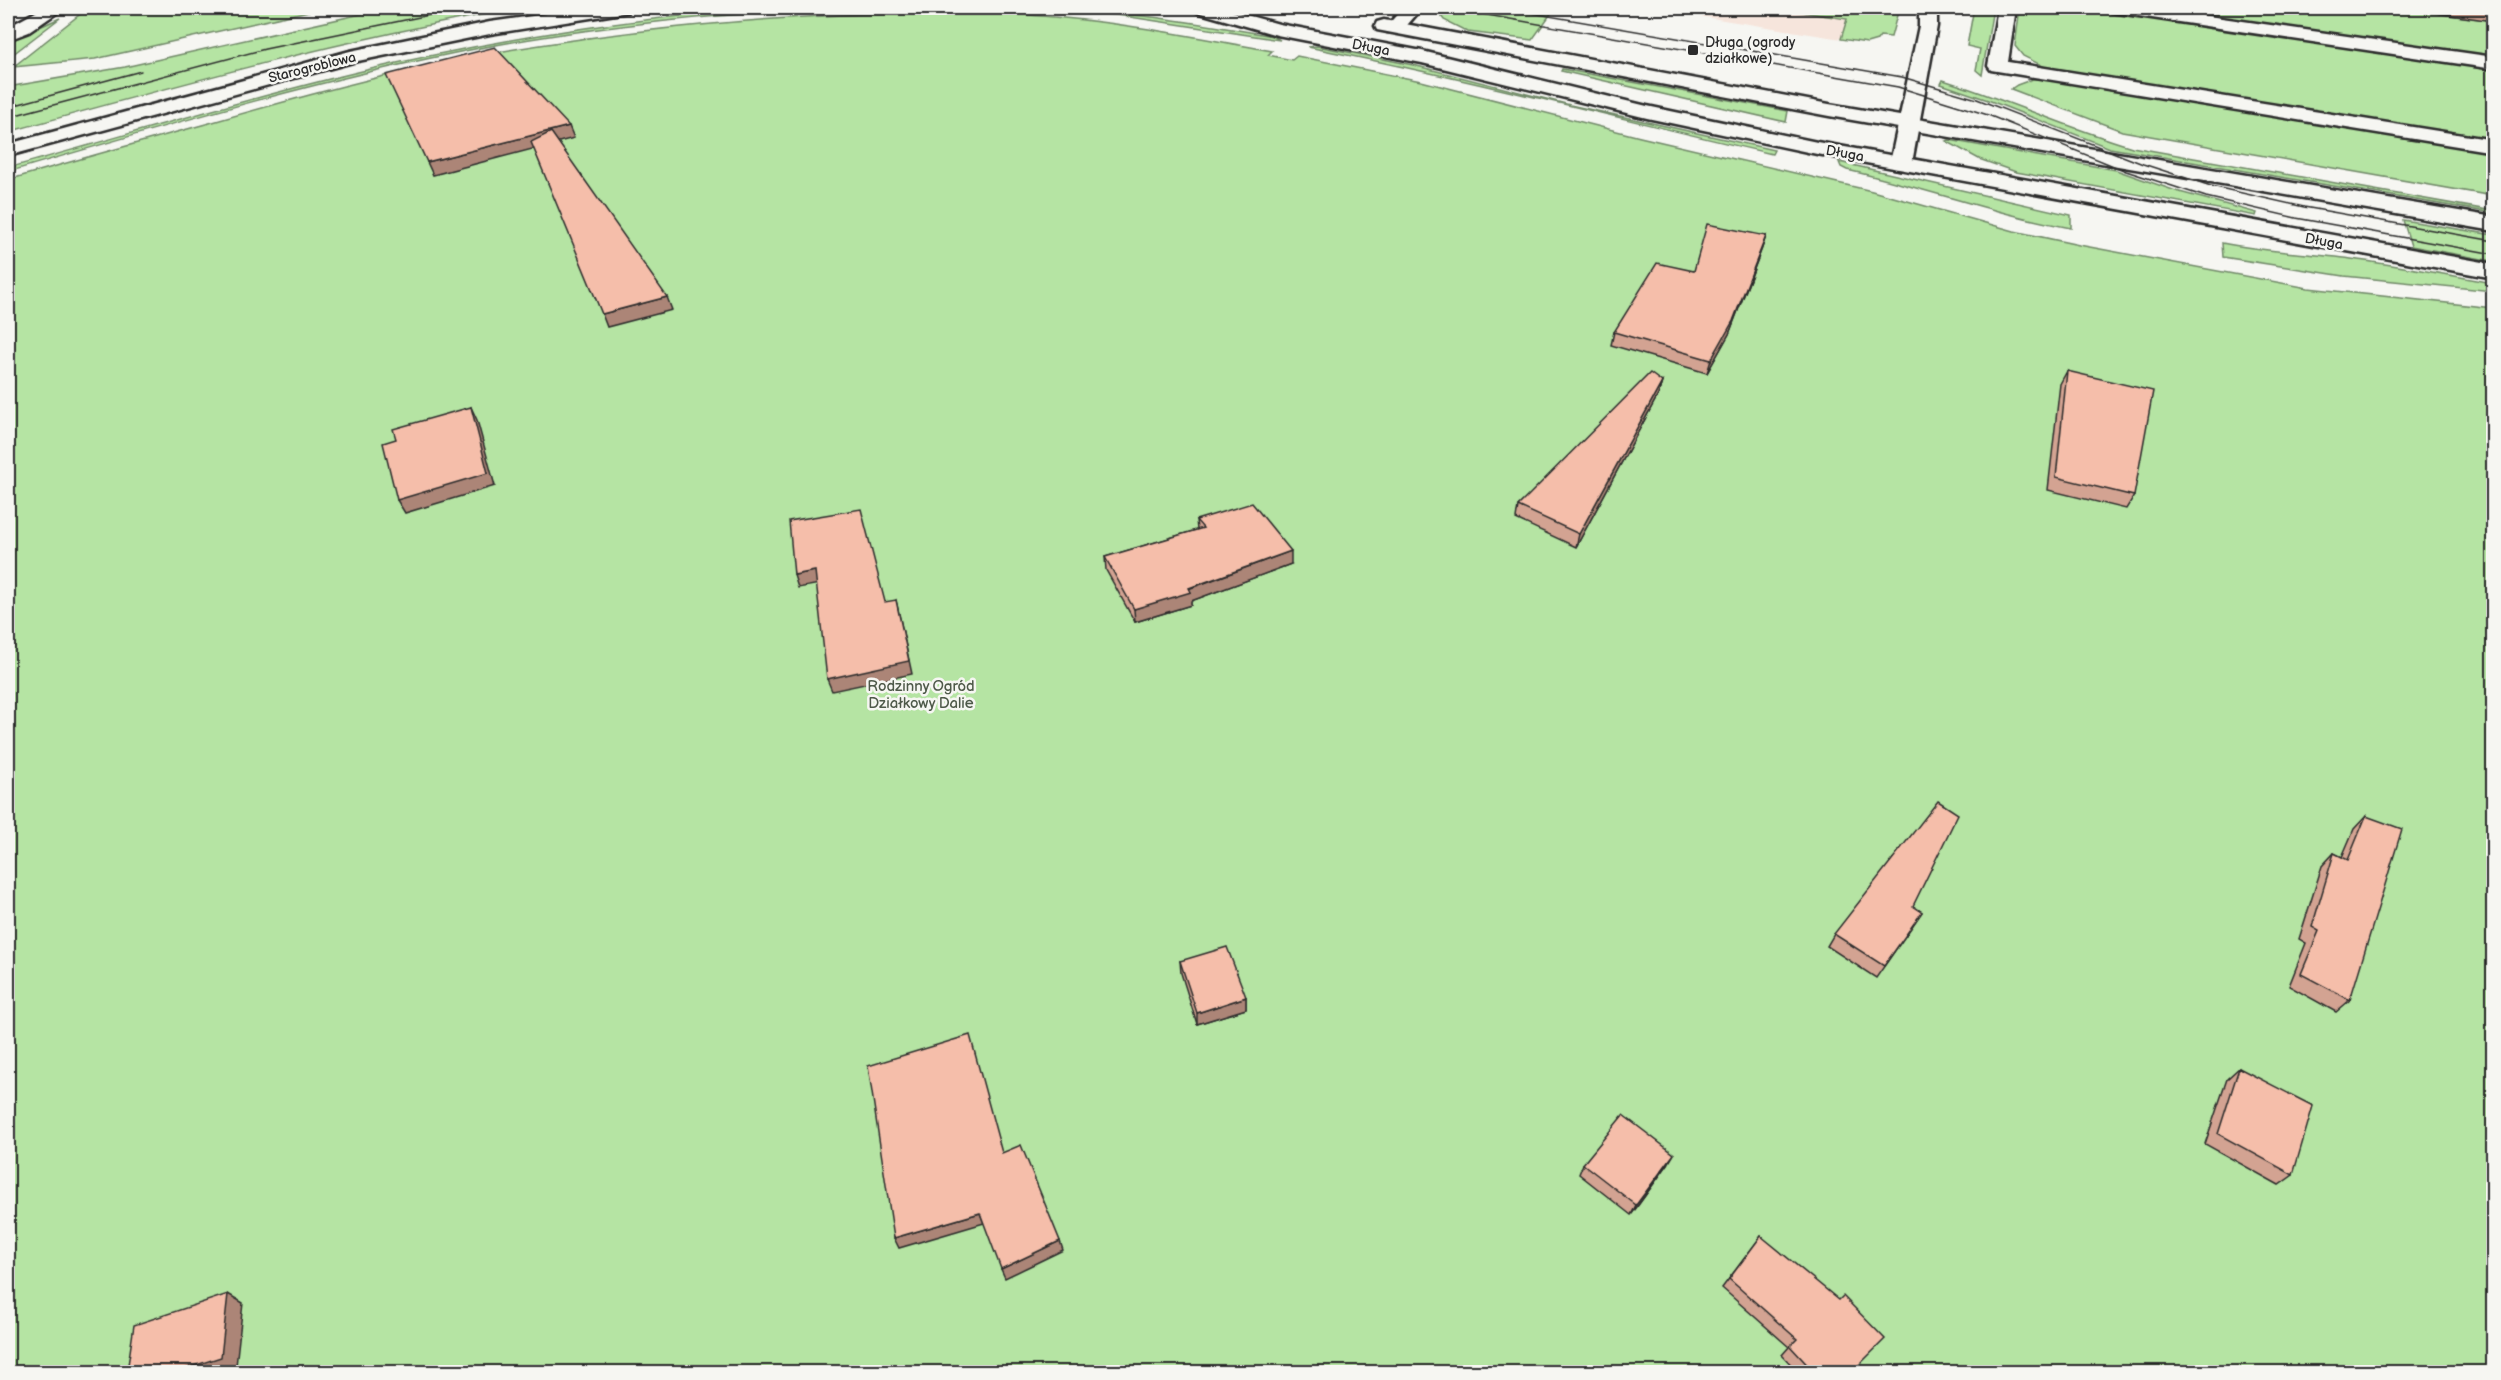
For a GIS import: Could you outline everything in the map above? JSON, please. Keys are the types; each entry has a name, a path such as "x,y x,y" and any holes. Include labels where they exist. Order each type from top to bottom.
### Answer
{"street":[{"path":"8,34 55,8"},
{"name":"Starogroblowa","path":"8,150 350,57 490,28 622,8"},
{"name":"Długa","path":"1203,8 1277,29 1422,57 1647,112 1901,163 2493,271"},
{"path":"1234,8 1282,10"},
{"path":"1394,28 1413,8"},
{"path":"1901,163 1928,26 1928,8"},
{"path":"2007,8 1998,66 2493,146"},
{"path":"2118,8 2493,63"},
{"name":"Długa","path":"1361,22 1909,123 2493,224"}],"shaded area":[{"path":"1649,8 1850,8 1841,39"}],"green space":[{"path":"88,8 322,8 95,59 13,67"},
{"path":"388,8 520,8 326,48 8,132 8,87 125,67"},
{"path":"776,8 839,8 659,22 569,33 480,48 301,89 8,172 8,168 226,106 461,49 566,31 670,17"},
{"path":"1014,8 1112,12 1208,25 1273,36 1280,40 1117,15"},
{"path":"1435,8 1555,8 1532,40 1468,32 1444,20"},
{"path":"1776,8 1899,8 1891,37 1880,36 1877,40 1867,43 1841,39 1847,19"},
{"path":"1971,8 1993,8 1982,75 1976,70 1980,49 1967,46 1973,13"},
{"path":"2026,8 2096,8 2493,67 2493,142 2049,69 2023,56 2015,46 2019,15"},
{"path":"2138,8 2395,8 2493,21 2493,60"},
{"name":"Rodzinny Ogród Działkowy Dalie","path":"933,12 1059,17 1150,29 1272,51 1268,55 1292,60 1297,56 1421,81 1640,137 1872,191 2014,231 2079,245 2308,288 2493,308 2493,1372 8,1372 8,180 310,95 475,56 589,38 703,25 818,16"},
{"path":"60,18 8,58 8,41"},
{"path":"1317,46 1413,65 1570,105 1774,150 1772,154 1482,85 1308,47"},
{"path":"1562,69 1788,111 1786,122 1561,71"},
{"path":"2033,79 2049,79 2493,150 2493,196 2122,131 2011,89"},
{"path":"1943,80 2132,147 2493,211 2493,213 2110,148 1941,84"},
{"path":"1946,141 2116,170 2176,191 2257,213 2256,216 2016,172 1979,159"},
{"path":"1839,162 2071,215 2071,228 1847,170 1841,167"},
{"path":"2403,220 2493,235 2493,261 2411,246"},
{"path":"2222,243 2369,261 2422,270 2493,283 2493,291 2344,276 2223,257"}],"building":[{"path":"495,47 569,126 427,162 386,75"},
{"path":"551,132 667,297 602,314 531,142"},
{"path":"1707,224 1766,236 1733,321 1711,360 1614,332 1657,263 1694,271"},
{"path":"2067,371 2153,391 2134,496 2056,477"},
{"path":"1650,373 1662,382 1579,534 1518,506"},
{"path":"471,407 488,473 397,500 383,443 396,439 393,429"},
{"path":"1252,503 1291,551 1189,588 1191,592 1134,609 1105,557 1203,528 1196,520"},
{"path":"861,509 885,602 896,600 909,661 827,679 815,571 794,575 789,521"},
{"path":"1938,801 1958,814 1913,906 1922,912 1884,966 1834,934"},
{"path":"2366,816 2402,829 2350,1000 2301,974 2319,931 2312,927 2334,853 2348,860"},
{"path":"1227,947 1246,997 1197,1013 1180,961"},
{"path":"970,1035 1002,1153 1021,1145 1060,1241 1001,1269 980,1213 894,1238 868,1066"},
{"path":"2239,1068 2313,1106 2293,1175 2218,1134"},
{"path":"1623,1115 1674,1154 1636,1205 1583,1164"},
{"path":"1761,1236 1839,1300 1843,1296 1885,1339 1852,1372 1814,1372 1790,1346 1797,1339 1729,1279"},
{"path":"228,1294 221,1357 175,1372 127,1372 134,1325"}],"tram line":[{"path":"8,117 265,49 463,8"},
{"path":"1447,8 1898,87 1988,115 2126,171 2206,197 2296,218 2494,254"},
{"path":"1503,8 1902,77 1977,99 2143,164 2211,186 2304,207 2494,241"},
{"path":"8,107 141,71"}],"place":[{"name":"Długa (ogrody działkowe)","path":"1693,50"}]}
